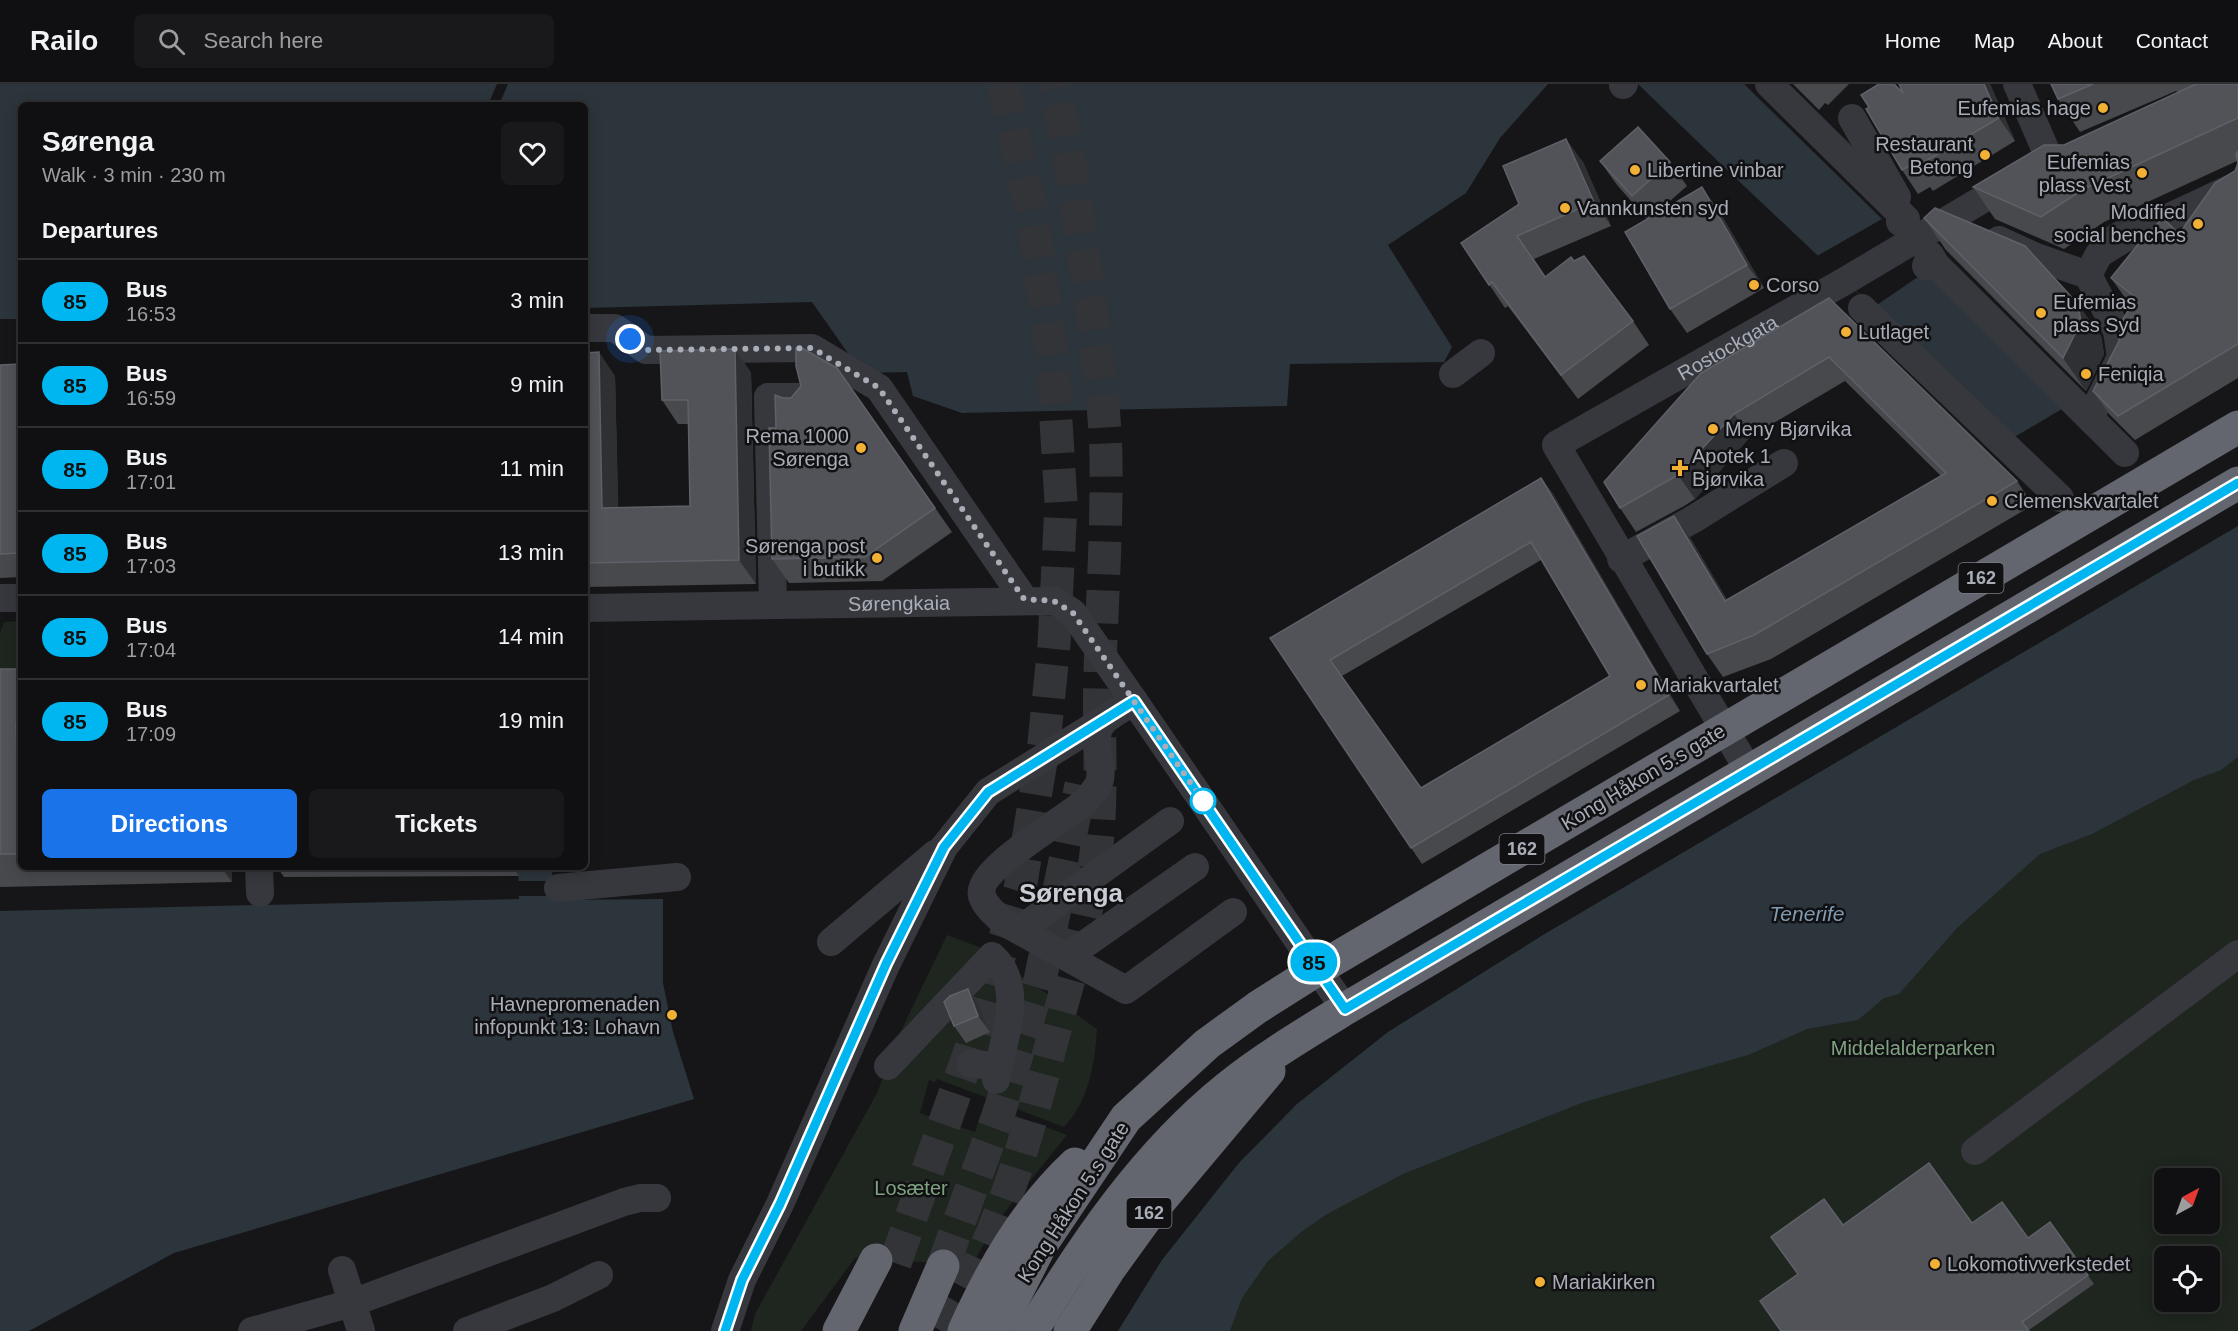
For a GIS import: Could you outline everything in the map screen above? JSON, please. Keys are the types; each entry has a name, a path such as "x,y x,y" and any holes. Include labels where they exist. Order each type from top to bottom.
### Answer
{"highway":[{"name":"Kong Håkon 5.s gate","path":"997,1331 1045,1238 1126,1118 1207,1044 1258,1007 1318,969 2238,427"},
{"name":"Kong Håkon 5.s gate","path":"1032,1331 1093,1236 1158,1155 1228,1087 1345,1009 2238,483"},
{"name":"162","path":"1070,1331 1149,1214 1290,1045"},
{"name":"162","path":"964,1331 1002,1256 1039,1202 1060,1177 1126,1118"},
{"path":"839,1331 885,1262 866,1331"},
{"path":"915,1331 943,1266"}],"street":[{"path":"1769,84 1909,225 1862,109 1826,139"},
{"path":"2017,84 2050,160 2080,162"},
{"name":"Rostockgata","path":"1749,771 1621,559 1556,445 2050,160"},
{"path":"2088,275 2099,254 2125,237 2238,185"},
{"path":"1956,215 1966,226 2088,275 2117,332 2121,357 2097,405 2088,415"},
{"path":"1926,266 1930,255 1936,265 2126,453"},
{"path":"1862,308 2060,498"},
{"path":"588,328 615,328 646,350 812,348 879,388 1024,599"},
{"path":"1453,374 1481,353"},
{"path":"773,605 768,397 799,397 802,406"},
{"path":"1621,559 1692,520 1784,463"},
{"path":"0,598 18,598"},
{"name":"Sørengkaia","path":"588,608 1024,599 1054,601 1067,607 1133,699 1345,1009"},
{"path":"831,942 944,847 988,792 1104,720 1133,699"},
{"path":"1104,720 1098,728 1099,782 1083,803 996,868 983,883 981,894 987,906 1002,921 1126,990 1233,912"},
{"path":"1019,930 1170,821"},
{"path":"725,1331 742,1280 780,1204 886,964 944,847"},
{"path":"1068,956 1195,867"},
{"path":"558,888 677,877"},
{"path":"1975,1151 2238,954"},
{"path":"888,1066 992,956 1006,971 1010,988 1003,1049 988,1070"},
{"path":"252,1331 352,1303 624,1202 640,1198 657,1198"},
{"path":"342,1270 361,1331"},
{"path":"467,1331 553,1298 599,1275"}],"green space":[{"name":"Middelalderparken","path":"2238,526 2238,1331 1118,1331 1162,1260 1239,1163 1297,1104 1388,1032 1543,935"},
{"path":"18,621 18,701 0,702 0,633 4,622"},
{"name":"Losæter","path":"947,935 982,948 1097,1029 1095,1055 1085,1094 1073,1117 1064,1127 937,1079 935,1082 929,1080 920,1113 975,1132 984,1104 1067,1135 996,1223 972,1265 855,1258 801,1331 751,1331 755,1314 877,1093 900,1033"}],"water":[{"path":"0,84 1548,84 1500,138 1466,193 1388,245 1452,347 1444,362 1290,364 1287,406 962,413 913,396 907,372 866,373 850,367 825,339 649,342 588,318 588,102 18,102 18,319 0,319"},
{"path":"1638,84 1757,84 2067,406 2011,439"},
{"name":"Tenerife","path":"2238,526 2238,757 2221,770 2194,780 2092,834 2040,854 1957,928 1899,994 1884,998 1858,1020 1807,1029 1748,1055 1584,1102 1403,1174 1327,1214 1301,1232 1268,1261 1242,1298 1230,1331 1118,1331 1162,1260 1239,1163 1297,1104 1388,1032 1543,935"},
{"path":"518,870 552,870 553,900 663,899 663,983 673,1032 694,1099 174,1253 29,1331 0,1331 0,911 519,899"}],"pier":[{"path":"497,84 508,84 500,102 489,102"},
{"path":"1744,84 1757,84 1894,213 1928,270 1874,307 1817,256 1882,219"},
{"path":"812,302 857,366 850,367 825,339 649,342 588,318 588,308"},
{"path":"516,881 555,881 555,896 516,896"}],"building":[{"path":"1879,84 1894,84 1903,93 1899,84 1984,84 1999,118 1916,167 1914,163 1902,170 1866,109 1869,107 1861,95"},
{"path":"2051,84 2093,84 2058,99"},
{"path":"2196,84 2238,84 2238,118 2082,190 2041,217 1973,187 2044,145 2064,145"},
{"path":"1638,127 1670,162 1632,196 1600,161"},
{"path":"1566,139 1594,202 1517,236 1545,277 1571,257 1574,261 1584,256 1633,321 1561,375 1492,282 1489,285 1461,243 1519,204 1503,166"},
{"path":"2238,163 2238,344 2118,416 2093,391 2119,341 2120,324 2136,298 2111,278 2144,237 2163,218 2179,234 2215,183 2235,171"},
{"path":"1702,187 1747,265 1670,309 1625,232"},
{"path":"1935,208 2025,246 2078,304 2081,322 2063,358 1924,218"},
{"path":"1829,298 2017,481 1754,635 1707,654 1637,536 1674,516 1725,601 1946,473 1829,357 1734,414 1678,475 1620,508 1604,482 1701,373"},
{"path":"796,348 802,348 837,368 935,508 865,557 772,559 769,428 776,428 775,395 791,398 801,386 796,366"},
{"path":"735,349 739,560 588,563 588,353 599,352 602,508 690,506 688,400 662,400 660,351"},
{"path":"18,364 18,553 0,554 0,365"},
{"name":"Mariakvartalet","path":"1541,478 1669,695 1411,848 1270,638","holes":["1531,542 1610,676 1421,788 1330,660"]},
{"path":"0,669 18,669 18,723 16,723 18,854 0,854"},
{"path":"968,989 978,1016 954,1026 944,1002 950,996"},
{"name":"Lokomotivverkstedet","path":"1929,1163 1972,1223 2002,1202 2028,1238 2050,1222 2088,1275 2022,1322 2029,1331 1781,1331 1760,1301 1798,1274 1771,1237 1824,1199 1843,1225"}],"tunnel":[{"path":"895,1263 971,1048 1020,889 1044,743 1054,645 1061,503 1052,355 1033,219 1003,84"},
{"path":"941,1331 981,1259 1011,1183 1035,1105 1080,936 1097,844 1100,801 1100,693 1106,512 1104,414 1076,206 1064,132 1053,84"},
{"path":"2095,185 2125,238"},
{"path":"943,1266 998,1116 1040,980 1081,785"}],"bus line":[{"name":"85","path":"725,1331 742,1280 780,1204 886,964 944,847 988,792 1134,701 1345,1009 2238,483"}],"place":[{"name":"Eufemias hage","path":"2103,108"},
{"name":"Restaurant Betong","path":"1985,155"},
{"name":"Libertine vinbar","path":"1635,170"},
{"name":"Eufemias plass Vest","path":"2142,173"},
{"name":"Vannkunsten syd","path":"1565,208"},
{"name":"Modified social benches","path":"2198,224"},
{"name":"Corso","path":"1754,285"},
{"name":"Eufemias plass Syd","path":"2041,313"},
{"name":"Lutlaget","path":"1846,332"},
{"name":"Feniqia","path":"2086,374"},
{"name":"Meny Bjørvika","path":"1713,429"},
{"name":"Rema 1000 Sørenga","path":"861,448"},
{"name":"Apotek 1 Bjørvika","path":"1680,468"},
{"name":"Clemenskvartalet","path":"1992,501"},
{"name":"Sørenga post i butikk","path":"877,558"},
{"name":"Mariakvartalet","path":"1641,685"},
{"name":"Havnepromenaden infopunkt 13: Lohavn","path":"672,1015"},
{"name":"Lokomotivverkstedet","path":"1935,1264"},
{"name":"Mariakirken","path":"1540,1282"}],"district":[{"name":"Sørenga","path":"1071,893"}],"route":[{"path":"630,339 646,350 812,348 879,388 1024,599 1054,601 1061,603 1073,613 1203,801"}]}
